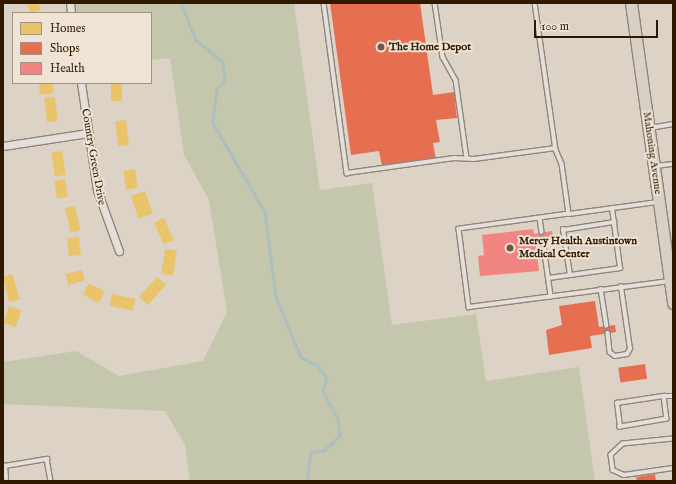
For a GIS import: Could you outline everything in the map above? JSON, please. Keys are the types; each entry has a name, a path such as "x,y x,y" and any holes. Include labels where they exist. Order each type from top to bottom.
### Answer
{"main road":[{"name":"Mahoning Avenue","path":"631,3 673,303"}],"street":[{"name":"Country Green Drive","path":"81,84 100,204 119,252"},
{"path":"3,146 88,133"}],"lane":[{"path":"324,3 347,173 556,148"},
{"path":"435,3 443,57 456,80 467,158"},
{"path":"535,3 556,148 562,164 569,214"},
{"path":"649,128 673,124"},
{"path":"654,167 673,164"},
{"path":"659,202 459,229 469,307 670,280"},
{"path":"548,278 620,268 612,209"},
{"path":"540,218 542,232"},
{"path":"570,275 563,230 614,222"},
{"path":"543,239 551,296"},
{"path":"608,333 610,352 615,356 627,354 630,349 621,287"},
{"path":"601,290 607,326"},
{"path":"664,396 667,419 620,427 617,403 664,396 673,396"},
{"path":"673,439 623,444 615,448 611,463 614,470 624,475 673,468"},
{"path":"6,479 5,466 47,459 51,481"}],"green space":[{"path":"70,3 294,3 320,190 372,183 392,325 476,314 486,381 579,367 595,481 190,481 185,445 165,411 3,404 3,362 76,351 119,376 203,361 227,312 209,200 184,155 170,58 152,60 152,12 71,12"}],"building: Homes":[{"path":"26,3 38,3 41,10 30,12"},
{"path":"39,84 52,84 54,93 40,95"},
{"path":"111,84 122,84 122,101 111,101"},
{"path":"55,97 58,121 47,122 44,98"},
{"path":"126,120 129,145 118,146 115,121"},
{"path":"62,151 66,175 55,176 51,153"},
{"path":"135,169 138,188 126,190 123,171"},
{"path":"65,179 68,197 57,198 54,181"},
{"path":"145,191 153,214 139,219 131,196"},
{"path":"75,206 80,230 70,233 65,208"},
{"path":"164,218 174,240 164,244 154,222"},
{"path":"79,237 81,255 69,256 67,238"},
{"path":"165,249 177,251 173,276 161,274"},
{"path":"82,270 85,281 68,285 66,274"},
{"path":"12,274 20,299 9,302 3,277"},
{"path":"157,277 166,285 148,305 139,297"},
{"path":"89,283 105,292 98,303 83,294"},
{"path":"112,294 135,299 133,311 110,306"},
{"path":"9,306 21,310 16,327 3,323"}],"building: Shops":[{"name":"The Home Depot","path":"330,3 420,3 433,95 454,92 457,118 436,120 440,142 433,143 436,159 382,166 379,151 351,155"},
{"path":"595,301 599,327 615,325 616,332 590,336 592,348 549,355 546,330 562,325 559,306"},
{"path":"645,364 647,379 620,383 618,368"},
{"path":"655,474 656,481 637,481 636,477"}],"building: Health":[{"name":"Mercy Health Austintown Medical Center","path":"533,229 534,234 552,231 553,238 535,240 539,271 480,276 478,256 484,255 482,235"}],"waterway":[{"path":"181,3 196,40 223,62 225,81 217,89 213,123 265,212 276,297 301,357 317,365 327,378 323,391 338,419 340,436 324,451 311,453 307,481"}],"place":[{"name":"The Home Depot","path":"381,47"},
{"name":"Mercy Health Austintown Medical Center","path":"510,248"}]}
